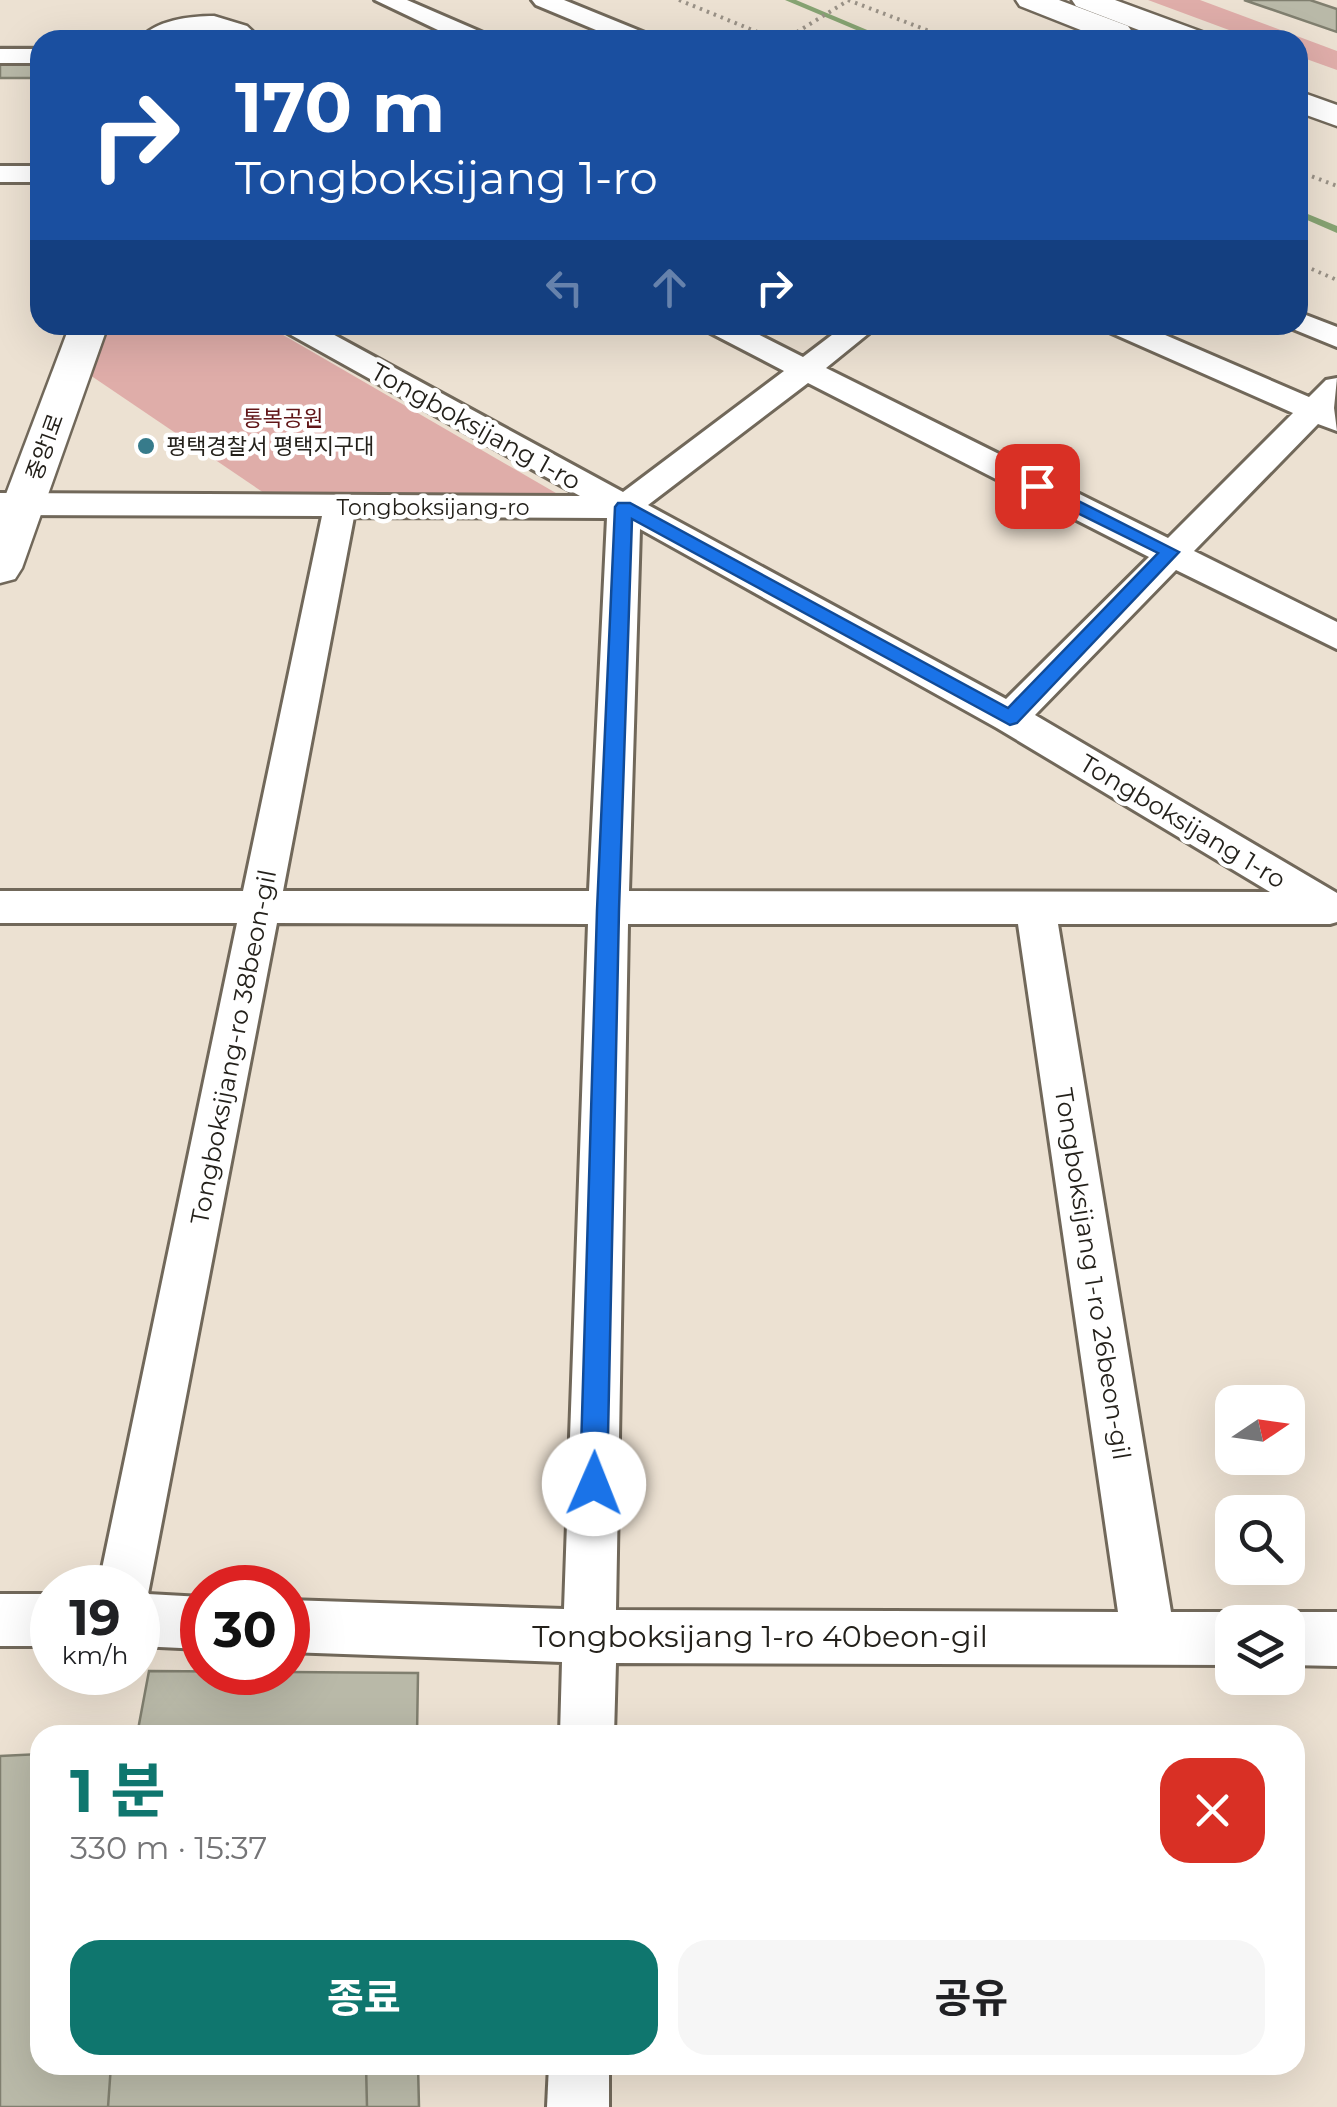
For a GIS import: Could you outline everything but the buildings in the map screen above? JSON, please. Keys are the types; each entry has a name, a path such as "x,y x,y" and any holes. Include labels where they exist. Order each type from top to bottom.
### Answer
{"street":[{"path":"387,0 457,30"},
{"path":"544,0 617,30"},
{"path":"1031,0 1110,30"},
{"path":"1087,0 1167,30"},
{"path":"181,30 236,23"},
{"path":"0,56 30,56"},
{"path":"1308,83 1337,94"},
{"path":"1308,105 1337,116"},
{"path":"0,174 30,174"},
{"path":"1308,325 1337,338"},
{"name":"중앙1로","path":"0,568 12,504 85,335"},
{"name":"Tongboksijang 1-ro","path":"312,335 1010,718 1333,910"},
{"path":"737,335 1337,637"},
{"path":"587,1725 608,910 624,507 851,335"},
{"path":"1141,335 1326,416"},
{"path":"1010,718 1170,552 1326,416 1337,387"},
{"name":"Tongboksijang-ro","path":"12,504 624,507"},
{"name":"Tongboksijang-ro 38beon-gil","path":"129,1565 340,507"},
{"path":"0,907 1333,910"},
{"name":"Tongboksijang 1-ro 26beon-gil","path":"1036,909 1149,1638"},
{"path":"0,1620 30,1620"},
{"name":"Tongboksijang 1-ro 40beon-gil","path":"310,1627 590,1636 1215,1639"},
{"path":"1305,1639 1337,1639"},
{"path":"578,2107 579,2075"}],"path":[{"path":"679,0 752,30"},
{"path":"799,30 849,0 927,30"},
{"path":"1308,175 1337,186"},
{"path":"1308,267 1337,280"}],"green space":[{"path":"1148,0 1200,0 1281,30 1229,30"},
{"path":"1308,40 1337,51 1337,70 1308,60"},
{"name":"통복공원","path":"96,335 283,335 568,500 264,493 84,371"}],"waterway":[{"path":"789,0 862,30"},
{"path":"1308,217 1337,230"}],"place":[{"name":"평택경찰서 평택지구대","path":"146,446"}],"route":[{"path":"594,1484 608,910 624,507 1010,718 1170,552 1037,486"}]}
